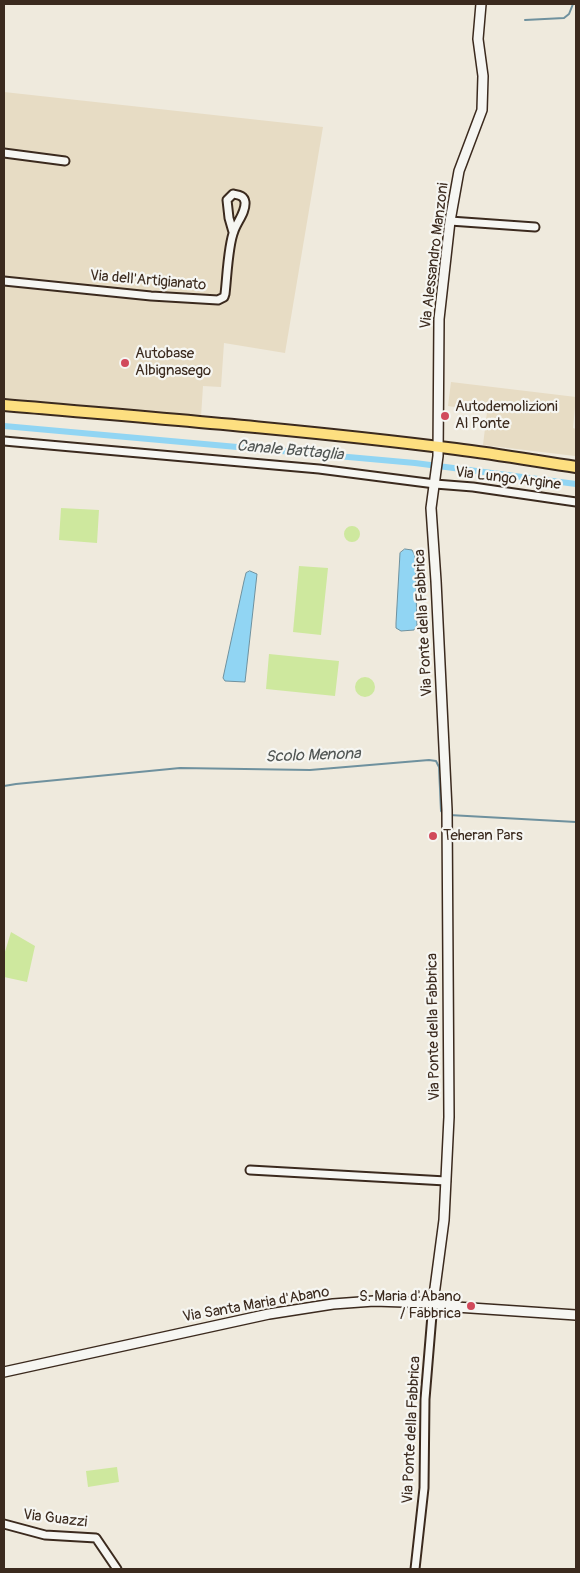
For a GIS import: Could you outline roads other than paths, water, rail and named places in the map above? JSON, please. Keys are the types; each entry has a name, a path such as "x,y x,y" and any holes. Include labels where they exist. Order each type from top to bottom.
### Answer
{"main road":[{"path":"4,406 231,425 438,452 576,467"}],"street":[{"name":"Via Alessandro Manzoni","path":"438,452 439,319 450,221 459,171 482,110 483,76 478,39 481,4"},
{"path":"4,152 65,161"},
{"path":"233,194 240,195 244,198 245,202 233,232 226,205 227,200 233,194"},
{"path":"450,221 535,227"},
{"name":"Via dell'Artigianato","path":"4,281 151,296 218,300 224,297 225,294 233,232"},
{"path":"8,441 235,460 435,482"},
{"name":"Via Ponte della Fabbrica","path":"415,1569 424,1488 425,1399 433,1302 441,1250 449,1117 447,816 435,564 431,521 438,452"},
{"name":"Via Lungo Argine","path":"435,482 576,502"},
{"path":"250,1170 446,1181"},
{"name":"Via Santa Maria d'Abano","path":"4,1372 284,1311 333,1304 374,1301 433,1302 456,1307 576,1315"},
{"name":"Via Guazzi","path":"4,1524 45,1535 96,1538 117,1569"}],"water":[{"path":"405,549 412,550 415,556 417,625 414,630 401,631 396,628 396,623 400,553"},
{"path":"250,571 257,574 245,682 225,681 223,678 244,581 246,573"}],"waterway":[{"path":"525,20 564,18 569,14 573,4"},
{"name":"Canale Battaglia","path":"4,426 415,463 576,484"},
{"name":"Scolo Menona","path":"4,786 180,768 310,770 429,760 436,761 439,767 441,811 444,815"},
{"name":"Scolo Menona","path":"449,815 576,822"}],"place":[{"name":"Autobase Albignasego","path":"125,363"},
{"name":"Autodemolizioni Al Ponte","path":"445,416"},
{"name":"Teheran Pars","path":"433,836"},
{"name":"S. Maria d'Abano / Fabbrica","path":"471,1306"}]}
